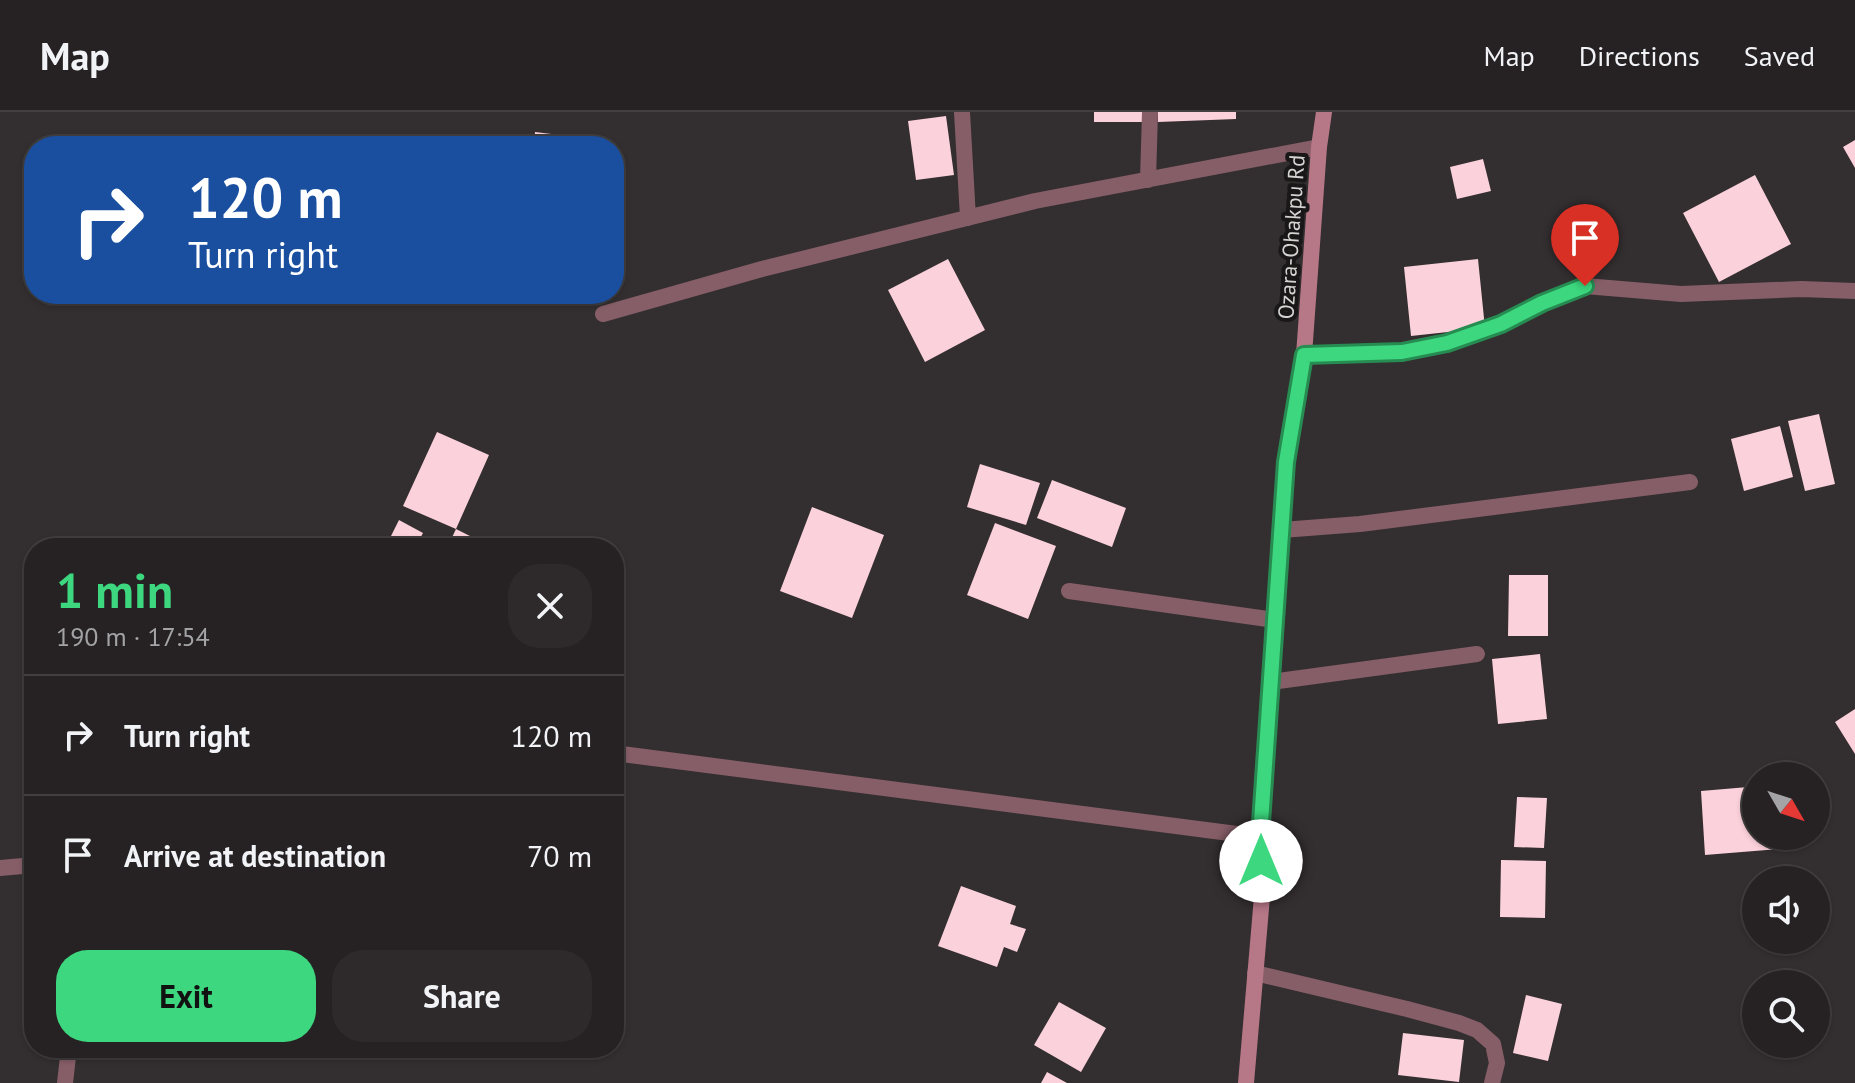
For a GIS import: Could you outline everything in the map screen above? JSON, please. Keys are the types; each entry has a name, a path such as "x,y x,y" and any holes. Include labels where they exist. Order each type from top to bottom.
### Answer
{"main road":[{"name":"Ozara-Ohakpu Rd","path":"1246,1083 1263,885 1260,837 1286,462 1304,355 1324,112"}],"street":[{"path":"962,112 968,218"},
{"path":"1148,180 1150,112"},
{"path":"603,314 762,269 1035,201 1319,147"},
{"path":"1304,355 1402,352 1447,343 1501,324 1585,286 1681,294 1801,289 1855,291"},
{"path":"1282,530 1360,524 1690,482"},
{"path":"1069,591 1275,620"},
{"path":"1271,682 1477,654"},
{"path":"624,754 1260,837"},
{"path":"0,868 24,866"},
{"path":"1255,973 1407,1009 1477,1030 1493,1044 1497,1063 1492,1083"},
{"path":"65,1083 68,1058"}],"building":[{"path":"1094,112 1143,112 1143,122 1094,122"},
{"path":"1158,112 1236,112 1236,119 1158,122"},
{"path":"946,116 954,175 916,180 908,121"},
{"path":"535,132 568,136 535,136"},
{"path":"1855,140 1855,168 1843,147"},
{"path":"1483,159 1491,191 1457,199 1450,167"},
{"path":"1755,175 1791,244 1719,282 1683,213"},
{"path":"948,259 985,330 925,362 888,290"},
{"path":"1478,259 1485,328 1411,336 1404,267"},
{"path":"1819,414 1835,484 1805,491 1788,421"},
{"path":"1780,426 1793,477 1744,491 1731,439"},
{"path":"437,432 489,455 456,529 403,506"},
{"path":"980,464 1040,483 1026,525 967,507"},
{"path":"1052,480 1126,508 1112,547 1037,518"},
{"path":"812,507 884,535 852,618 780,591"},
{"path":"399,520 423,533 420,538 390,538"},
{"path":"995,523 1056,546 1028,619 967,595"},
{"path":"456,529 474,538 452,538"},
{"path":"1509,575 1548,575 1548,636 1508,636"},
{"path":"1540,654 1547,719 1498,724 1492,659"},
{"path":"1855,709 1855,754 1835,722"},
{"path":"1742,788 1742,850 1767,850 1705,855 1701,791"},
{"path":"1517,797 1547,798 1544,848 1514,847"},
{"path":"1501,860 1546,861 1545,918 1500,917"},
{"path":"961,886 1016,906 1010,924 1026,929 1017,952 1004,947 997,967 938,946"},
{"path":"1526,995 1562,1004 1548,1061 1513,1053"},
{"path":"1059,1002 1106,1028 1081,1072 1034,1045"},
{"path":"1403,1033 1464,1040 1459,1082 1398,1075"},
{"path":"1047,1072 1067,1083 1041,1083"}],"route":[{"path":"1261,861 1260,837 1286,462 1304,355 1402,352 1447,343 1501,324 1585,286"}]}
